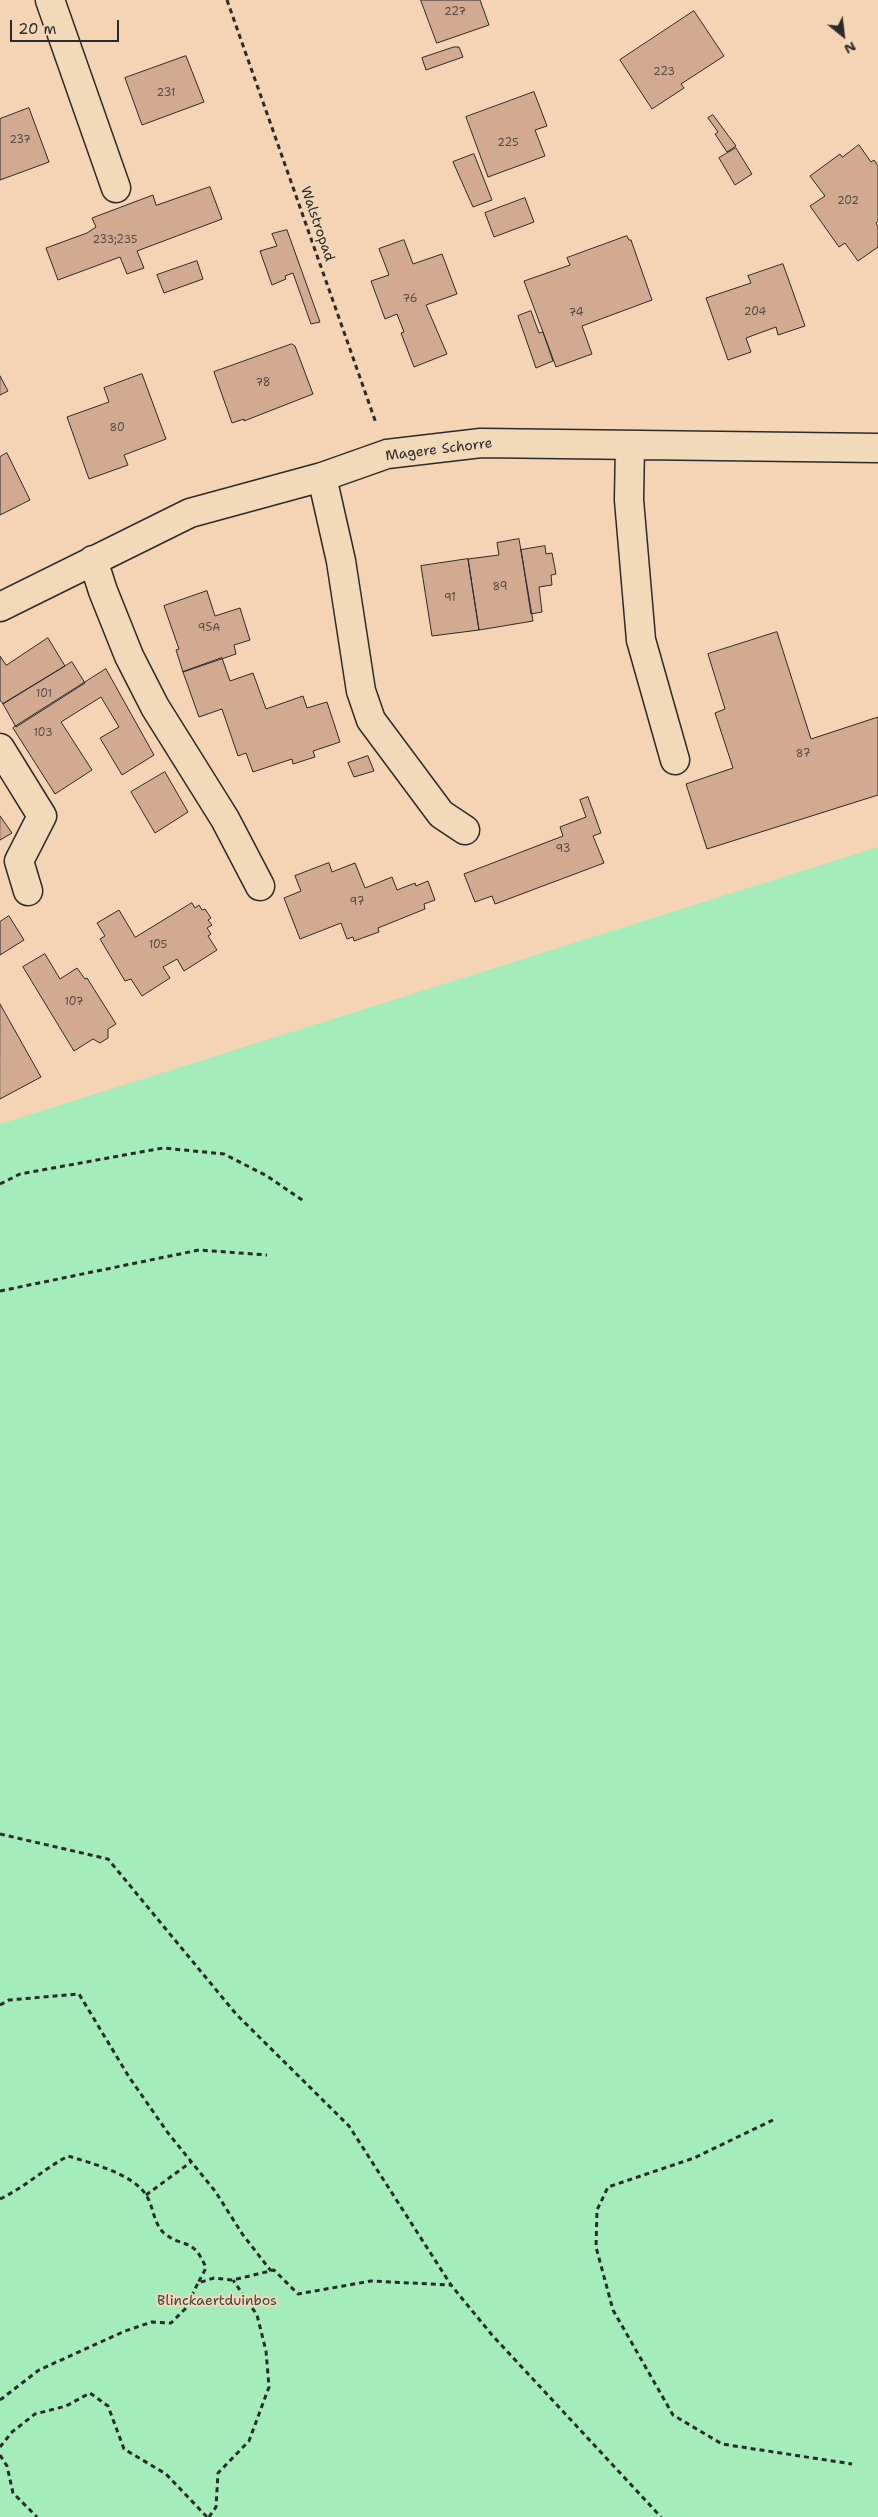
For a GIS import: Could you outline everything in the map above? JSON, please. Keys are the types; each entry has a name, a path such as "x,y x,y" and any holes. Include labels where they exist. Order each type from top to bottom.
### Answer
{"street":[{"path":"50,0 116,188"},
{"name":"Magere Schorre","path":"0,607 190,513 322,477 387,454 481,442 630,445 876,444"},
{"path":"630,445 629,500 641,640 675,760"},
{"path":"322,477 341,561 361,691 371,720 441,814 465,830"},
{"path":"94,560 103,591 129,656 155,707 225,819 260,886"},
{"path":"0,748 42,816 9,862 28,891"}],"path":[{"name":"Walstropad","path":"227,0 387,454"},
{"path":"0,1184 20,1174 163,1148 224,1154 267,1176 305,1202"},
{"path":"0,1291 199,1250 267,1255"},
{"path":"0,1834 108,1859 236,2014 349,2126 451,2285 492,2336 661,2517"},
{"path":"0,2005 9,2000 79,1994 129,2077 168,2133 215,2191 243,2235 271,2271"},
{"path":"773,2120 694,2158 608,2187 597,2210 596,2247 614,2310 674,2415 722,2444 852,2464"},
{"path":"0,2199 20,2190 47,2168 68,2156 128,2178 146,2195 159,2228 166,2234 188,2243 201,2255 206,2268 185,2309 171,2323 152,2322 125,2330 38,2370 0,2400"},
{"path":"146,2195 191,2162"},
{"path":"198,2283 214,2278 232,2280 274,2270 298,2294 371,2281 451,2285"},
{"path":"0,2447 12,2432 35,2414 66,2406 90,2393 108,2406 124,2449 166,2474 208,2517 216,2507 218,2473 249,2441 269,2387 266,2350 257,2314 232,2280"},
{"path":"0,2455 7,2466 13,2493 37,2517"}],"green space":[{"name":"Blinckaertduinbos","path":"878,847 878,2517 0,2517 0,1124"}],"building":[{"path":"421,0 480,0 489,25 437,43"},
{"path":"694,11 724,56 681,84 684,88 652,109 620,60"},
{"path":"459,47 463,57 426,70 422,58"},
{"path":"186,56 204,102 142,125 125,78"},
{"path":"534,92 547,126 535,130 545,156 488,177 466,117"},
{"path":"29,108 49,162 0,180 0,119"},
{"path":"713,115 736,146 727,152 715,134 718,132 708,118"},
{"path":"859,145 871,162 874,160 878,166 878,221 876,223 878,227 878,247 858,261 845,243 839,247 810,206 825,196 810,176 840,154 842,157"},
{"path":"736,148 752,174 735,185 719,158"},
{"path":"474,154 492,200 473,207 453,162"},
{"path":"210,187 222,219 137,251 144,268 127,274 120,257 58,280 46,248 87,233 96,227 92,218 153,195 156,205"},
{"path":"525,198 534,222 494,237 485,213"},
{"path":"287,230 320,322 311,324 293,273 285,276 286,279 272,285 260,251 277,246 272,234"},
{"path":"627,236 631,240 652,300 582,326 592,354 556,367 524,281 570,265 567,258"},
{"path":"404,240 413,264 442,254 457,294 426,305 447,354 414,367 401,333 404,332 397,314 385,319 371,281 389,275 379,249"},
{"path":"197,261 203,279 164,293 157,275"},
{"path":"783,264 805,326 778,335 776,327 746,338 751,352 728,360 706,298 751,283 748,276"},
{"path":"531,311 539,333 543,332 553,361 536,368 518,316"},
{"path":"292,344 295,346 313,394 244,421 244,419 232,423 214,372"},
{"path":"142,374 166,439 124,455 128,465 89,479 67,417 109,402 104,388"},
{"path":"0,376 8,391 0,395"},
{"path":"7,453 30,500 0,515 0,457"},
{"path":"519,539 533,621 479,630 468,559 499,555 497,543"},
{"path":"545,546 546,554 552,553 556,574 551,575 552,585 539,587 542,612 531,614 521,550"},
{"path":"468,559 479,630 432,636 421,566"},
{"path":"207,591 215,616 240,608 250,640 234,645 236,654 183,672 176,650 179,649 164,606"},
{"path":"777,632 811,739 878,717 878,795 707,849 686,784 733,768 715,713 725,709 708,654"},
{"path":"48,638 65,666 3,704 0,700 0,656 6,665"},
{"path":"222,658 230,681 253,673 266,709 303,696 307,708 327,702 340,742 313,751 315,757 293,764 292,759 253,772 246,753 238,756 222,709 199,717 183,672"},
{"path":"72,662 85,683 16,727 3,704"},
{"path":"106,669 154,755 122,775 100,738 119,727 101,697 61,722 92,770 55,794 13,728"},
{"path":"368,756 374,771 354,777 348,763"},
{"path":"165,772 188,812 155,833 131,792"},
{"path":"588,797 601,833 593,836 604,863 495,904 492,896 475,902 464,874 563,836 560,827 586,817 580,800"},
{"path":"0,816 12,833 0,840"},
{"path":"329,863 332,872 355,863 365,888 392,877 397,890 415,883 416,886 428,881 435,900 424,904 425,909 378,928 379,932 354,941 353,937 347,939 341,923 300,939 284,898 301,891 295,876"},
{"path":"192,903 195,908 199,905 202,910 205,909 211,918 208,920 212,925 207,928 211,934 208,936 217,950 184,971 177,959 163,967 170,978 142,996 131,979 125,981 100,939 105,936 97,923 119,910 135,937"},
{"path":"9,916 24,940 0,955 0,922"},
{"path":"45,954 60,979 77,968 85,979 87,978 116,1024 108,1029 108,1038 100,1043 93,1039 74,1051 23,967"},
{"path":"0,1004 41,1077 0,1099"}]}
